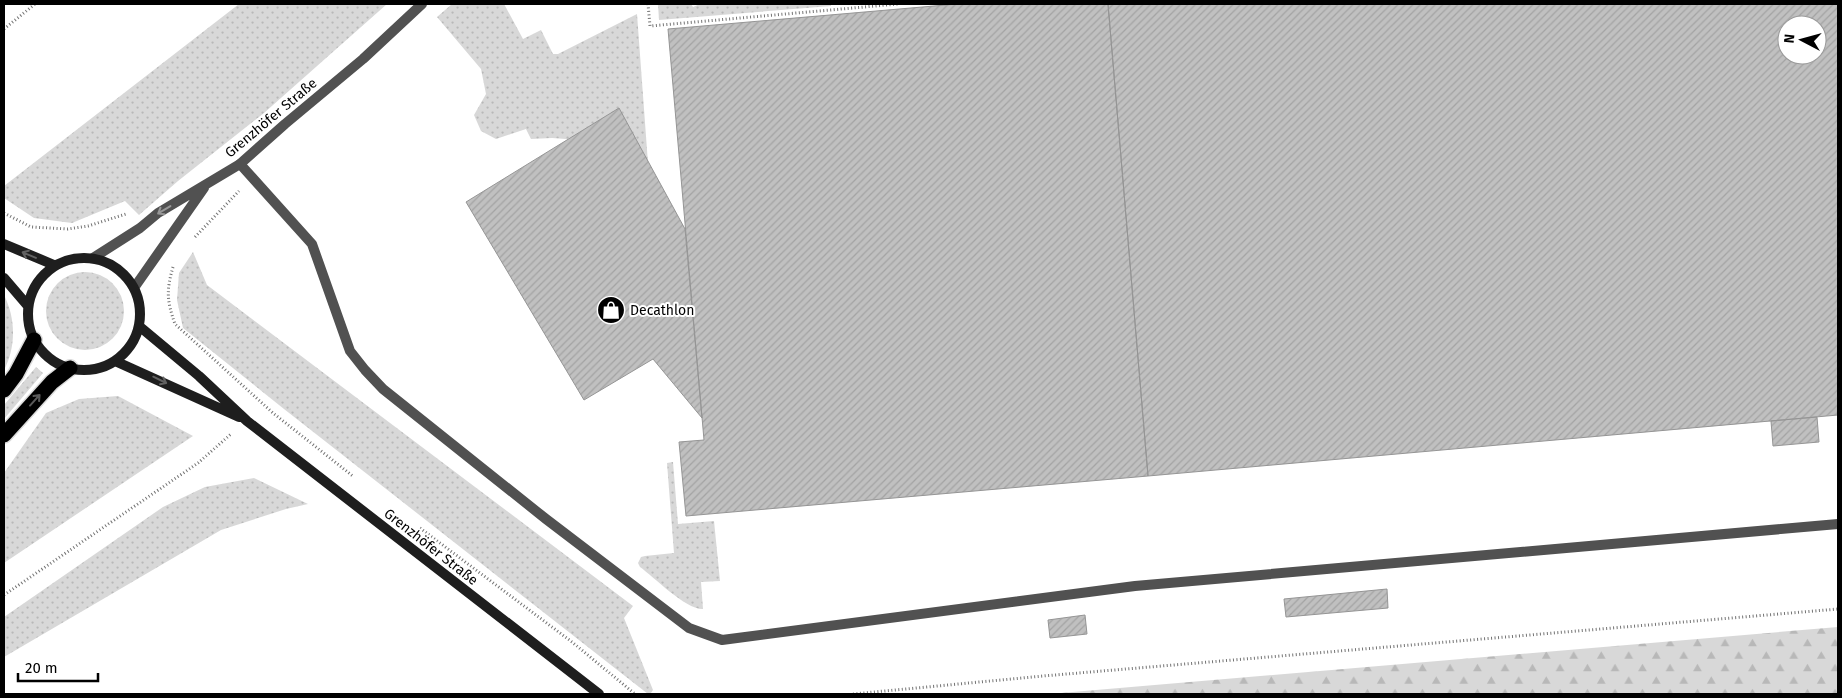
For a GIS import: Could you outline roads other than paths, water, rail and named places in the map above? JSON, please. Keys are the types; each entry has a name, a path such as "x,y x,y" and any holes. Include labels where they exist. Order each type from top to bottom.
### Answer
{"highway":[{"path":"4,390 16,374 34,340"},
{"path":"4,435 52,382 70,368"}],"street":[{"name":"Grenzhöfer Straße","path":"134,288 206,185 240,164 363,59 422,4"},
{"path":"240,164 312,244 350,351 383,389 546,520 689,628 722,640 1135,586 1838,524"},
{"path":"93,258 140,228 158,213 206,185"},
{"path":"4,244 54,265"},
{"path":"76,258 93,258 110,263 124,274 134,288 141,312 139,326 134,339 126,351 115,361 101,368 85,370 70,368 56,362 43,352 34,340 28,324 28,306 34,289 44,273 54,265 76,258"},
{"path":"4,278 28,306"},
{"name":"Grenzhöfer Straße","path":"139,326 199,376 247,421 599,694"},
{"name":"Grenzhöfer Straße","path":"115,361 247,421"}],"place":[{"name":"Decathlon","path":"611,310"}]}
